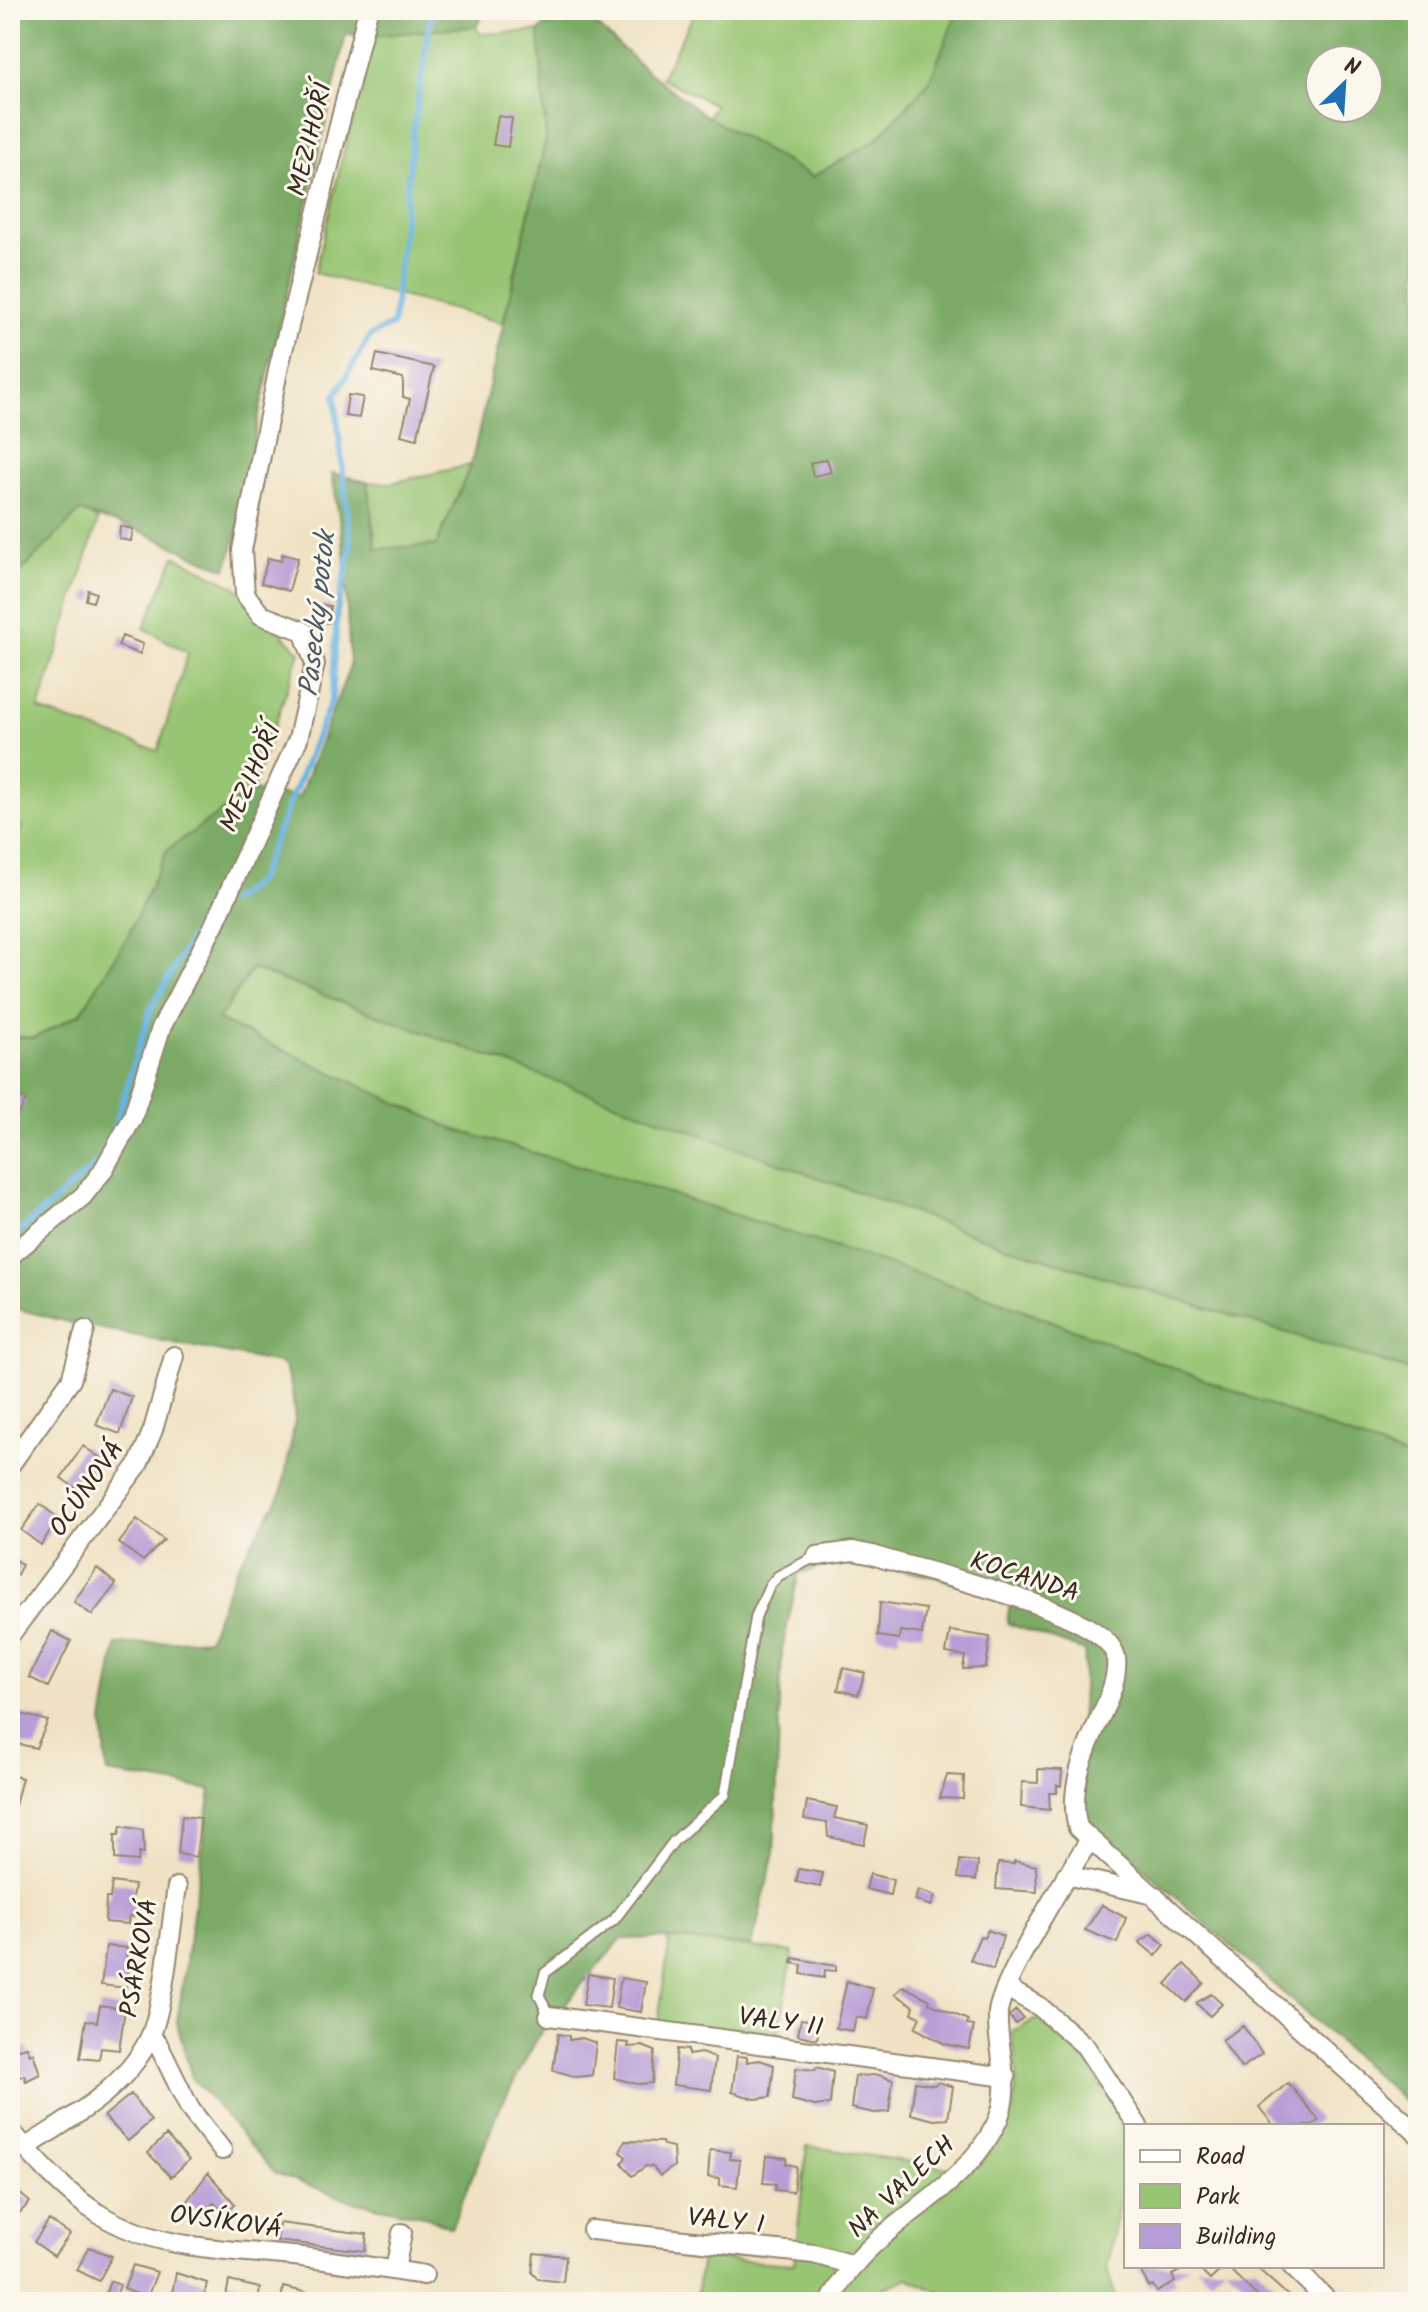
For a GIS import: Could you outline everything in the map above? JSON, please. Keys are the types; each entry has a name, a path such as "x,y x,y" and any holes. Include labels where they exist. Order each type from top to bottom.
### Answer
{"street":[{"name":"MEZIHOŘÍ","path":"10,1256 83,1196 102,1172 132,1119 161,1028 214,925 230,883 298,739 315,664 303,631 261,615 245,594 242,550 279,366 368,10"},
{"path":"10,1465 66,1389 79,1362 85,1330"},
{"name":"OCÚNOVÁ","path":"10,1635 138,1465 153,1430 174,1356"},
{"name":"KOCANDA","path":"817,1556 853,1551 873,1555 1034,1602 1090,1626 1105,1639 1116,1657 1112,1687 1082,1758 1076,1806 1078,1828 1089,1841"},
{"path":"1089,1841 1157,1896 1331,2059 1387,2103 1418,2134"},
{"name":"NA VALECH","path":"830,2302 853,2265 939,2194 986,2141 1002,2109 1006,2077 998,2011 1066,1875 1089,1841"},
{"path":"1066,1875 1157,1896"},
{"name":"PSÁRKOVÁ","path":"25,2148 99,2099 128,2071 151,2037 177,1887"},
{"path":"1007,1988 1040,2007 1085,2046 1137,2124"},
{"name":"VALY II","path":"549,2016 1006,2077"},
{"name":"PSÁRKOVÁ","path":"151,2037 158,2044 190,2109 222,2150"},
{"name":"OVSÍKOVÁ","path":"10,2130 25,2148 98,2214 146,2235 196,2248 424,2275"},
{"name":"VALY I","path":"592,2230 814,2254 853,2265"},
{"path":"395,2270 402,2233"},
{"path":"1294,2268 1329,2302"}],"lane":[{"path":"549,2016 539,1995 545,1973 614,1920 674,1841 725,1795 760,1606 778,1576 817,1556"}],"green space":[{"path":"10,10 487,10 476,26 371,36 346,34 258,418 237,534 226,569 137,530 80,511 10,583"},
{"path":"565,10 580,10 649,73 708,117 812,177 877,139 929,82 958,10 1418,10 1418,1373 1004,1246 252,969 218,1020 456,1130 627,1180 995,1299 1418,1462 1418,2113 1086,1817 1079,1758 1085,1651 1007,1623 1010,1601 937,1577 838,1559 811,1571 799,1572 782,1650 774,1853 752,1946 667,1938 621,1939 540,2033 500,2108 451,2228 428,2217 352,2201 275,2173 192,2078 177,2023 211,1790 107,1773 103,1722 116,1645 208,1639 235,1571 282,1492 295,1421 292,1389 284,1365 278,1363 71,1323 10,1307 10,1036 34,1038 81,1013 127,938 167,850 252,790 299,797 350,666 344,550 332,473 367,482 376,549 436,545 471,465 546,139 539,31"},
{"path":"696,10 959,11 929,82 876,140 813,177 708,117 715,105 661,78"},
{"path":"476,26 480,34 539,31 546,139 503,323 315,273 371,36"},
{"path":"471,465 436,546 376,549 367,482 391,483"},
{"path":"80,510 98,520 39,710 158,751 188,653 144,628 175,556 236,587 300,652 252,791 127,938 81,1013 34,1038 10,1036 10,851 22,827 10,814 10,583"},
{"path":"252,969 1004,1246 1418,1373 1418,1462 995,1299 627,1180 456,1130 218,1020"},
{"path":"667,1938 793,1952 778,2037 658,2023 669,1945"},
{"path":"1037,2019 1084,2055 1121,2123 1122,2188 1107,2269 1117,2302 961,2302 908,2278 877,2291 870,2302 695,2302 702,2258 794,2264 807,2146 949,2168 980,2166 1013,2110 1017,2074 1012,2031"}],"building":[{"path":"498,116 512,118 508,147 493,145"},
{"path":"377,354 434,367 417,439 401,435 410,399 403,397 403,378 373,371"},
{"path":"348,395 363,397 359,418 345,416"},
{"path":"827,459 831,472 813,476 810,463"},
{"path":"120,526 133,529 131,541 119,539"},
{"path":"282,554 298,558 289,591 261,583 268,558 281,561"},
{"path":"88,590 96,593 93,602 86,600"},
{"path":"318,605 330,606 328,623 316,621"},
{"path":"122,636 143,644 140,654 118,646"},
{"path":"10,1092 26,1100 17,1117 10,1113"},
{"path":"110,1389 132,1397 120,1434 96,1425"},
{"path":"83,1446 102,1459 83,1493 61,1478"},
{"path":"40,1504 58,1518 41,1545 21,1530"},
{"path":"137,1519 164,1540 143,1561 119,1543"},
{"path":"10,1556 22,1565 10,1587"},
{"path":"97,1568 116,1584 92,1615 74,1602"},
{"path":"880,1602 926,1609 922,1634 900,1631 899,1639 878,1636"},
{"path":"52,1631 71,1641 48,1687 29,1677"},
{"path":"950,1631 990,1637 986,1668 963,1669 965,1656 946,1653"},
{"path":"843,1668 865,1673 858,1695 838,1690"},
{"path":"14,1712 48,1721 36,1748 10,1742"},
{"path":"1038,1769 1062,1770 1061,1786 1057,1785 1057,1793 1049,1793 1050,1810 1021,1807 1022,1782 1038,1783"},
{"path":"10,1775 22,1778 11,1821 10,1821"},
{"path":"947,1775 964,1776 963,1799 940,1798"},
{"path":"807,1801 837,1807 834,1818 868,1825 864,1844 828,1837 827,1823 804,1819"},
{"path":"182,1816 201,1818 196,1857 178,1854"},
{"path":"121,1826 143,1830 144,1854 139,1853 138,1861 115,1859 115,1835 119,1835"},
{"path":"960,1860 978,1862 976,1880 958,1878"},
{"path":"1014,1861 1036,1866 1037,1892 996,1889 998,1863 1014,1864"},
{"path":"799,1869 823,1873 820,1887 796,1882"},
{"path":"870,1874 893,1880 890,1895 866,1889"},
{"path":"112,1882 134,1885 131,1906 136,1907 134,1917 129,1916 128,1924 105,1922 106,1898 110,1898"},
{"path":"918,1890 935,1896 931,1906 915,1900"},
{"path":"1102,1905 1126,1918 1117,1943 1085,1930"},
{"path":"988,1930 1003,1936 993,1970 970,1960 980,1936 984,1938"},
{"path":"1152,1934 1165,1945 1156,1956 1139,1942"},
{"path":"106,1946 127,1948 126,1956 130,1956 126,1988 101,1985"},
{"path":"793,1958 836,1966 836,1971 825,1970 824,1978 801,1974 802,1965 792,1963"},
{"path":"1184,1964 1204,1983 1186,2002 1166,1984"},
{"path":"588,1974 613,1978 609,2008 583,2005"},
{"path":"621,1978 646,1982 641,2012 616,2008"},
{"path":"847,1981 873,1989 867,2019 856,2017 853,2031 836,2028"},
{"path":"903,1986 930,2000 929,2003 968,2020 967,2025 974,2026 969,2049 945,2044 915,2028 920,2017 912,2013 914,2006 895,1994"},
{"path":"1211,1994 1222,2004 1210,2016 1196,2003"},
{"path":"100,2005 125,2009 119,2050 101,2048 99,2060 80,2058 86,2020 97,2022"},
{"path":"1016,2010 1023,2018 1016,2024 1009,2016"},
{"path":"801,2019 821,2022 817,2039 798,2035"},
{"path":"1243,2026 1262,2054 1241,2068 1222,2040"},
{"path":"558,2034 569,2036 569,2040 582,2038 596,2043 592,2075 577,2077 553,2070"},
{"path":"618,2042 629,2043 628,2047 642,2046 655,2051 652,2083 637,2084 614,2078"},
{"path":"27,2047 30,2054 33,2053 40,2074 26,2081 24,2075 10,2081 10,2051"},
{"path":"677,2049 688,2050 688,2055 701,2053 715,2058 711,2090 673,2085"},
{"path":"737,2056 747,2057 747,2062 760,2060 774,2065 770,2097 755,2099 732,2092"},
{"path":"817,2067 833,2072 830,2104 815,2106 792,2100 796,2068 815,2070"},
{"path":"879,2075 893,2080 889,2112 874,2113 851,2108 855,2076"},
{"path":"915,2082 934,2085 939,2082 953,2087 948,2119 934,2120 911,2114"},
{"path":"1288,2083 1319,2120 1314,2124 1272,2124 1259,2107"},
{"path":"131,2094 151,2121 128,2141 104,2116"},
{"path":"166,2135 189,2160 171,2177 148,2153"},
{"path":"625,2141 662,2142 673,2147 674,2166 660,2176 653,2167 646,2166 632,2176 622,2163 626,2157 620,2152"},
{"path":"710,2150 731,2152 730,2159 740,2160 737,2187 720,2185 720,2178 708,2177"},
{"path":"766,2156 787,2158 786,2164 796,2166 793,2192 775,2190 776,2184 763,2183"},
{"path":"208,2173 235,2204 225,2214 214,2203 201,2215 187,2201"},
{"path":"10,2185 30,2202 10,2223"},
{"path":"49,2220 70,2234 54,2256 34,2242"},
{"path":"279,2223 367,2234 365,2251 277,2241"},
{"path":"89,2247 112,2256 99,2281 77,2270"},
{"path":"534,2253 566,2256 563,2282 538,2279 532,2273"},
{"path":"133,2265 157,2272 147,2298 124,2289"},
{"path":"1139,2268 1185,2268 1172,2275 1175,2282 1157,2292 1153,2285 1149,2287"},
{"path":"1198,2268 1223,2268 1210,2280"},
{"path":"1228,2268 1257,2268 1295,2302 1263,2302"},
{"path":"176,2273 207,2283 203,2302 171,2298"},
{"path":"110,2281 120,2285 114,2302 104,2298"},
{"path":"229,2281 260,2288 258,2302 225,2302"},
{"path":"283,2287 314,2294 313,2302 281,2302"},
{"path":"336,2294 353,2297 353,2302 335,2302"}],"waterway":[{"name":"Pasecký potok","path":"230,901 258,881 332,699 337,611 351,549 335,396 370,336 393,324 413,132 432,10"},
{"name":"Pasecký potok","path":"104,1151 114,1129 150,1011 206,912 216,907"},
{"name":"Pasecký potok","path":"10,1240 99,1161"}]}
